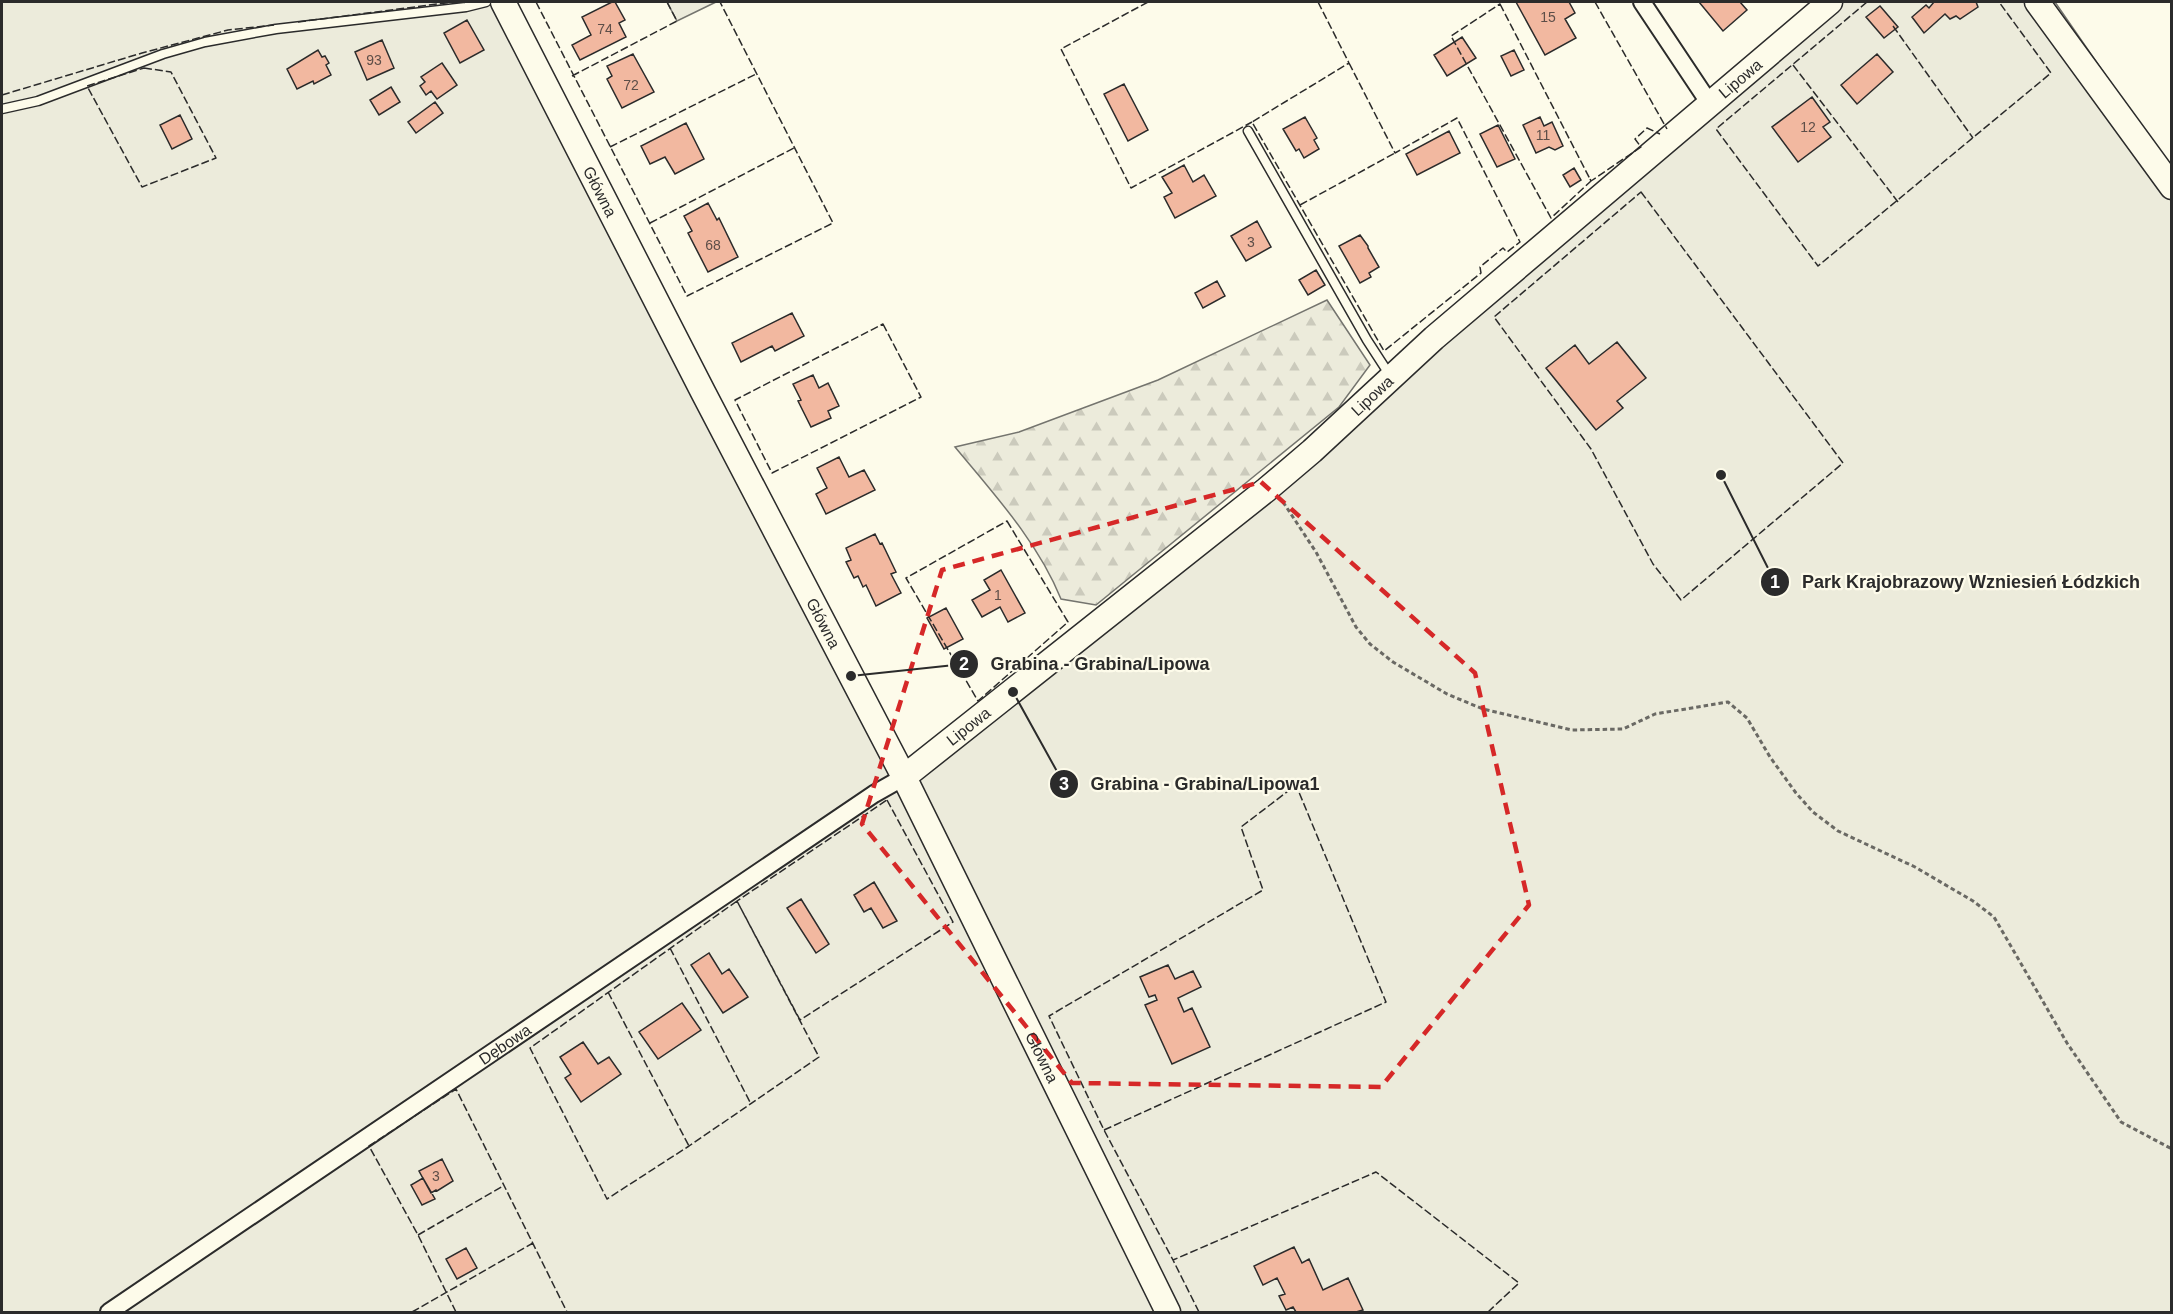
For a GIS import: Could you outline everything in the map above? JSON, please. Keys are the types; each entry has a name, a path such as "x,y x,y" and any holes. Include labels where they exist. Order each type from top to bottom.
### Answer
{"street":[{"name":"Główna","path":"503,2 703,393 904,777 1168,1312"},
{"path":"1642,2 1710,104"},
{"name":"Lipowa","path":"904,777 1266,490 1312,451 1434,338 1830,2"},
{"path":"2037,2 2172,187"},
{"name":"Dębowa","path":"109,1312 874,794 904,777"}],"lane":[{"path":"2,109 38,101 163,54 205,42 276,28 466,7 486,2"},
{"path":"1248,131 1367,340 1391,377"}],"path":[{"path":"1266,490 1284,502 1316,552 1356,627 1370,644 1420,680 1447,694 1483,709 1572,730 1602,731 1623,729 1654,714 1728,702 1747,718 1776,766 1813,812 1838,831 1915,867 1964,895 1994,917 2067,1042 2121,1122 2172,1149"}],"highlighted area":[{"path":"1261,482 1475,673 1529,905 1381,1087 1072,1083 862,824 942,570"}],"green space":[{"path":"2,2 515,2 908,780 1832,2 2055,2 2171,170 2171,1312 2,1312"},
{"path":"667,2 716,2 677,21"},
{"path":"1327,300 1370,365 1339,407 1096,605 1061,599 1028,538 955,447 1019,432 1158,380"}],"building":[{"path":"615,2 625,20 619,23 626,37 580,60 572,45 591,35 582,17"},
{"path":"1516,2 1569,2 1575,13 1565,19 1576,38 1545,55"},
{"path":"1699,2 1740,2 1747,10 1723,31"},
{"path":"1934,2 1976,2 1978,7 1960,19 1956,16 1950,19 1945,14 1924,33 1912,17 1926,5 1929,8"},
{"path":"1880,6 1898,27 1884,38 1866,17"},
{"path":"467,20 484,50 460,63 444,33"},
{"path":"1462,37 1476,58 1447,76 1434,55"},
{"path":"382,40 394,68 367,80 355,52"},
{"path":"318,50 329,63 326,65 331,75 314,84 313,81 297,89 287,69"},
{"path":"1514,50 1524,70 1511,76 1501,56"},
{"path":"633,54 654,92 622,108 607,79 612,76 607,66"},
{"path":"1877,54 1893,72 1857,104 1841,85"},
{"path":"442,63 457,85 437,99 431,91 426,95 420,86 425,82 421,77"},
{"path":"1124,84 1148,130 1128,141 1104,94"},
{"path":"391,87 400,102 379,115 370,100"},
{"path":"1812,97 1830,122 1823,127 1831,137 1798,162 1772,127"},
{"path":"435,102 443,113 416,133 408,122"},
{"path":"180,115 192,139 172,149 160,125"},
{"path":"1305,117 1317,138 1314,140 1319,149 1304,158 1299,149 1296,151 1283,129"},
{"path":"1540,117 1544,126 1552,122 1563,146 1555,150 1549,147 1536,153 1523,125"},
{"path":"686,123 704,159 675,174 665,157 650,164 641,146"},
{"path":"1498,125 1515,159 1497,167 1480,134"},
{"path":"1449,131 1460,153 1417,175 1406,154"},
{"path":"1184,165 1193,182 1204,175 1216,196 1175,218 1164,197 1172,193 1162,177"},
{"path":"1574,168 1581,180 1570,187 1563,175"},
{"path":"708,203 717,220 719,218 738,257 708,272 688,233 692,231 684,216"},
{"path":"1257,221 1271,247 1246,261 1231,236"},
{"path":"1360,235 1379,267 1369,273 1371,277 1360,283 1339,246"},
{"path":"1316,270 1325,285 1308,295 1299,280"},
{"path":"1217,281 1225,296 1203,308 1195,293"},
{"path":"792,313 804,336 775,351 772,346 741,362 732,343"},
{"path":"1617,342 1646,378 1617,401 1623,408 1596,430 1546,368 1575,345 1589,364"},
{"path":"813,375 819,388 828,383 839,406 828,411 831,418 811,427 798,401 801,400 793,384"},
{"path":"839,457 849,477 864,470 875,490 826,514 816,494 827,488 817,468"},
{"path":"875,534 896,572 891,574 901,593 876,606 866,585 863,587 858,576 854,578 846,562 851,560 846,548"},
{"path":"1001,570 1025,613 1008,622 1000,607 982,617 972,600 990,590 984,580"},
{"path":"946,608 963,639 944,649 927,618"},
{"path":"874,882 897,921 883,928 871,908 864,912 854,895"},
{"path":"801,899 829,944 816,953 787,908"},
{"path":"709,953 722,974 729,969 748,997 723,1013 691,965"},
{"path":"1168,965 1175,979 1193,971 1201,987 1178,998 1184,1012 1192,1008 1210,1047 1172,1064 1145,1005 1157,1000 1155,995 1149,997 1140,977"},
{"path":"682,1003 701,1030 658,1059 639,1032"},
{"path":"583,1042 598,1064 609,1057 621,1074 581,1102 565,1078 571,1074 560,1057"},
{"path":"442,1159 453,1181 431,1193 419,1171"},
{"path":"423,1178 435,1199 422,1205 411,1185"},
{"path":"1294,1247 1302,1263 1309,1259 1323,1290 1348,1278 1363,1310 1296,1312 1293,1307 1286,1310 1279,1296 1285,1294 1277,1278 1263,1285 1254,1266"},
{"path":"466,1248 477,1268 457,1279 446,1259"}],"fence":[{"path":"298,22 453,2"},
{"path":"536,2 687,296 833,223 720,2"},
{"path":"572,76 677,21 667,2"},
{"path":"1148,2 1061,49 1131,188 1252,122"},
{"path":"1318,2 1349,63"},
{"path":"1595,2 1667,129"},
{"path":"1867,2 1716,129 1818,266 2051,73 1999,2"},
{"path":"1500,4 1591,181 1551,218 1451,36 1500,4"},
{"path":"2,95 228,30 274,25"},
{"path":"1893,26 1973,138"},
{"path":"1349,63 1395,153 1457,118 1520,242 1507,252 1503,248 1480,267 1481,273 1384,351 1252,122 1349,63"},
{"path":"1793,65 1898,202"},
{"path":"144,68 171,72 216,158 142,187 87,86 144,68"},
{"path":"610,147 756,74"},
{"path":"1590,179 1591,181 1641,147 1635,139 1647,128 1660,134"},
{"path":"650,223 794,148"},
{"path":"1300,205 1395,153"},
{"path":"1641,192 1843,463 1681,600 1653,564 1591,449 1494,317 1641,192"},
{"path":"883,324 921,397 772,473 735,400 883,324"},
{"path":"1007,521 1068,622 978,701 906,578 1007,521"},
{"path":"1104,1130 1386,1002 1296,785 1241,827 1263,890 1049,1016 1104,1130 1173,1260"},
{"path":"887,800 953,922 800,1020 737,901 887,800"},
{"path":"737,901 819,1057 607,1199 530,1048 737,901"},
{"path":"670,948 751,1104"},
{"path":"608,992 689,1146"},
{"path":"456,1312 418,1235 369,1146 456,1089 567,1312"},
{"path":"1199,1312 1173,1260 1376,1172 1519,1283 1488,1312"},
{"path":"418,1235 503,1186"},
{"path":"412,1312 533,1243"}],"place":[{"name":"Park Krajobrazowy Wzniesień Łódzkich","path":"1721,475"},
{"name":"Grabina - Grabina/Lipowa","path":"851,676"},
{"name":"Grabina - Grabina/Lipowa1","path":"1013,692"}]}
